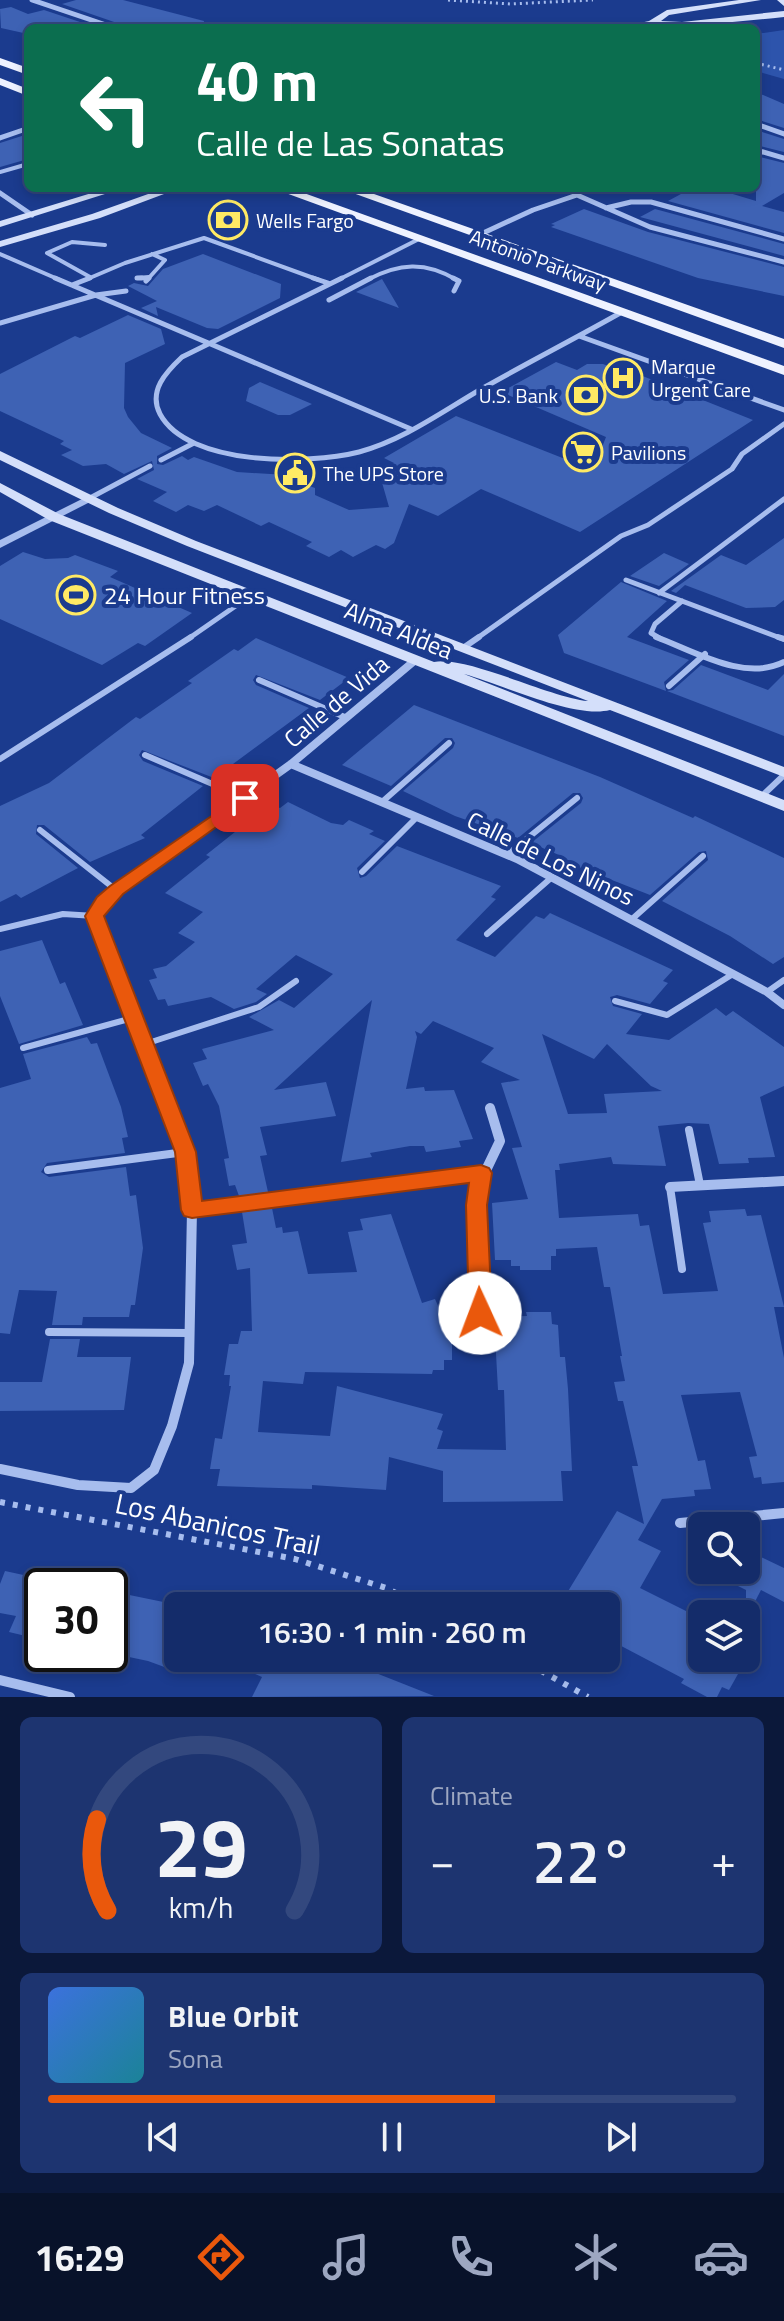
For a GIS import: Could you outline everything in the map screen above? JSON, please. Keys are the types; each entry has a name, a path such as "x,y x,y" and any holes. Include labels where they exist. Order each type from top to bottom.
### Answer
{"main road":[{"path":"652,23 667,13 757,0"},
{"path":"691,24 784,14"},
{"path":"646,24 667,24"},
{"path":"0,61 24,70"},
{"path":"0,81 24,91"},
{"path":"0,224 107,192"},
{"path":"0,244 164,192"},
{"name":"Antonio Parkway","path":"289,192 784,371"},
{"name":"Antonio Parkway","path":"357,192 784,344"},
{"path":"0,236 76,209 87,199"},
{"path":"419,239 446,237 572,277 617,284"},
{"name":"Alma Aldea","path":"0,455 86,500 238,563 619,707 784,774"},
{"name":"Alma Aldea","path":"0,487 54,517 413,662 784,806"},
{"path":"413,662 471,669 582,706 619,707"}],"street":[{"path":"32,0 101,24"},
{"path":"760,125 784,134"},
{"path":"0,138 23,130"},
{"path":"760,151 784,158"},
{"path":"575,192 605,208 727,249 784,262"},
{"path":"0,193 32,215"},
{"path":"481,234 533,210 577,195"},
{"path":"605,208 631,202 651,202 784,239"},
{"path":"0,545 86,500"},
{"name":"Calle de Vida","path":"95,916 104,901 116,890 291,764 413,662"},
{"name":"Calle de Los Ninos","path":"291,764 507,855 767,992 784,1005"},
{"path":"0,1469 78,1485 131,1488 154,1470 172,1426 189,1363 192,1333 192,1210 185,1152 95,916"},
{"path":"480,1313 476,1205 481,1173 495,1156 500,1143 490,1108"},
{"path":"192,1210 481,1173"},
{"path":"670,1187 784,1181"},
{"path":"760,1516 784,1513"},
{"path":"680,1523 688,1523"},
{"path":"0,1680 70,1697"}],"lane":[{"path":"0,172 24,165"},
{"path":"72,285 204,238 329,284"},
{"path":"419,239 182,357 167,369 157,385 158,413 168,426 194,443 234,455 295,460 357,453 411,429 622,312"},
{"path":"90,277 47,253 72,242 105,245"},
{"path":"0,254 411,429"},
{"path":"137,278 147,279 165,260 152,254"},
{"path":"329,300 404,263 419,264 454,277 459,281 454,291"},
{"path":"0,323 116,289 126,291"},
{"path":"579,336 784,410"},
{"path":"463,648 621,536 648,525 732,469 742,454 784,424"},
{"path":"161,460 194,443"},
{"path":"86,500 150,466"},
{"path":"659,593 784,499"},
{"path":"626,580 784,639"},
{"path":"0,759 250,596"},
{"path":"682,601 655,624 651,633 760,671 776,669 784,662"},
{"path":"777,637 784,631"},
{"path":"669,686 705,654"},
{"path":"259,680 347,718"},
{"path":"382,802 449,743"},
{"path":"145,755 245,798"},
{"path":"762,796 784,774"},
{"path":"507,855 577,798"},
{"path":"362,872 417,817"},
{"path":"40,830 116,890"},
{"path":"631,920 703,856"},
{"path":"487,934 551,878"},
{"path":"0,929 63,914 95,916"},
{"path":"615,1001 667,1015 733,974"},
{"path":"767,992 784,980"},
{"path":"145,1044 259,1007 296,981"},
{"path":"23,1048 136,1017"},
{"path":"689,1130 700,1185"},
{"path":"48,1170 185,1152"},
{"path":"670,1187 682,1269"},
{"path":"49,1332 192,1333"}],"path":[{"path":"448,0 510,4 593,0"},
{"path":"760,64 784,70"},
{"name":"Los Abanicos Trail","path":"0,1502 295,1559 394,1592"},
{"path":"543,1672 588,1697"}],"shaded area":[{"path":"784,30 784,79 760,72 760,33"}],"building":[{"path":"76,0 123,0 204,21 204,24 118,24 62,4"},
{"path":"11,7 28,14 44,10 86,24 24,24 24,33 1,28 0,9"},
{"path":"760,94 784,104 784,128 760,120"},
{"path":"760,131 784,139 784,152 760,146"},
{"path":"24,135 24,160 0,167 0,143"},
{"path":"760,157 784,163 784,193 762,206 784,212 784,233 668,201 685,192 726,192 756,201 756,192 760,192"},
{"path":"584,209 648,232 784,267 784,296 698,278 551,227 555,225 551,224"},
{"path":"655,209 784,244 784,256 640,217"},
{"path":"203,254 281,284 280,298 218,329 207,328 156,307 158,316 141,308 157,301 128,286 134,283 148,286 163,269"},
{"path":"382,279 399,308 356,292"},
{"path":"128,315 161,329 165,344 125,363 124,408 128,417 141,433 172,448 157,456 157,464 163,465 182,456 237,472 303,476 301,483 315,488 315,495 349,510 389,507 379,472 394,463 384,458 456,416 593,470 606,437 501,392 556,362 577,370 587,364 603,364 632,375 635,373 753,420 580,532 481,489 438,516 409,504 394,543 385,549 376,545 353,557 341,550 329,557 306,546 312,542 269,522 261,526 217,505 204,511 188,505 176,512 153,501 167,492 137,479 154,470 152,461 124,474 106,464 83,466 61,455 72,450 60,444 64,441 0,411 0,374 75,336 80,338"},
{"path":"260,382 312,404 290,415 278,415 246,401 249,388"},
{"path":"784,538 784,600 775,607 746,608 685,585 676,593 671,591 721,555 746,565"},
{"name":"24 Hour Fitness","path":"23,552 45,559 75,555 118,571 110,577 192,613 145,646 138,643 102,665 0,619 0,566"},
{"path":"664,553 689,564 659,586 630,576"},
{"path":"621,582 667,601 627,637 689,660 664,682 666,691 564,653 558,635"},
{"path":"256,638 349,678 320,700 256,675 253,680 256,685 309,708 214,778 142,750 139,755 143,761 203,786 141,835 145,838 90,862 44,825 37,825 36,834 78,868 21,898 16,894 0,902 0,806 49,783 136,717 140,719 192,683 188,681 234,649 238,651"},
{"path":"701,665 768,690 784,674 784,736 667,691 673,690"},
{"path":"414,705 600,777 693,818 695,816 784,858 784,957 773,964 730,936 662,901 708,860 706,851 699,852 650,895 556,858 559,855 531,843 581,803 583,798 580,793 573,793 518,838 455,816 403,791 453,748 455,743 452,738 445,738 391,786 342,765"},
{"path":"288,802 331,823 343,825 349,820 374,831 369,834 385,841 357,868 360,878 366,876 397,846 501,886 491,897 496,899 456,940 495,957 536,916 544,919 550,913 673,970 663,981 668,983 650,1004 617,995 610,997 613,1006 642,1014 626,1034 669,1040 716,1008 726,1016 733,1011 784,1047 784,1086 760,1097 775,1157 748,1158 749,1163 719,1164 709,1124 688,1123 658,1126 666,1166 613,1164 611,1157 559,1164 560,1170 555,1170 559,1218 638,1214 640,1226 649,1225 663,1294 718,1291 703,1223 711,1222 709,1211 745,1209 747,1216 761,1215 784,1307 774,1307 784,1358 784,1482 762,1484 761,1477 754,1478 749,1457 757,1456 740,1392 681,1395 698,1461 705,1460 711,1489 694,1490 695,1496 662,1499 638,1540 661,1551 640,1588 688,1612 688,1672 739,1672 729,1690 722,1687 717,1697 707,1697 681,1683 684,1679 620,1645 620,1592 568,1592 617,1511 644,1524 632,1466 638,1466 623,1401 618,1401 614,1382 625,1381 622,1356 610,1287 604,1287 597,1247 556,1249 556,1256 551,1256 551,1270 520,1270 520,1266 511,1266 511,1260 495,1260 492,1203 528,1199 512,1148 522,1147 501,1083 520,1080 481,1062 494,1048 433,1021 421,1034 415,1031 417,1037 406,1089 454,1090 473,1139 459,1141 461,1147 426,1152 424,1146 410,1146 341,1162 372,1000 274,1090 326,1082 336,1116 260,1127 267,1155 260,1156 268,1192 239,1196 235,1185 229,1186 224,1159 229,1158 219,1106 208,1084 203,1086 193,1063 207,1059 202,1049 274,1030 249,1017 279,1000 294,1008 333,974 296,955 256,989 267,994 256,1002 234,1009 211,997 168,1006 165,999 158,1000 149,980 157,978 153,969 166,966 195,942 178,933 203,912 165,893 210,857 206,855 270,804 280,808","holes":["542,1034 594,1059 607,1044 651,1086 662,1091 604,1094 607,1113 568,1114"]},
{"path":"42,940 60,984 65,982 83,1025 19,1044 0,996 0,951"},
{"path":"87,1037 91,1044 97,1043 121,1107 128,1137 122,1138 125,1153 47,1163 41,1172 49,1177 126,1167 130,1196 136,1195 143,1248 135,1305 131,1305 129,1317 83,1317 82,1325 52,1325 57,1291 19,1290 10,1334 0,1333 0,1088 31,1079 23,1054"},
{"path":"272,1208 276,1228 282,1227 283,1233 298,1231 308,1274 357,1272 348,1232 363,1230 360,1219 391,1214 422,1303 435,1299 443,1317 443,1327 452,1327 452,1360 444,1360 444,1370 433,1370 432,1374 305,1372 303,1384 263,1381 258,1432 330,1436 337,1386 443,1414 437,1429 443,1431 437,1449 506,1450 504,1390 498,1390 494,1317 551,1312 552,1324 558,1325 560,1357 565,1357 568,1389 572,1471 561,1471 563,1501 443,1502 443,1471 389,1457 386,1490 312,1485 312,1489 217,1486 220,1469 210,1469 215,1438 222,1439 231,1386 230,1375 224,1375 229,1344 238,1344 241,1331 252,1331 250,1268 237,1270 232,1245 247,1243 242,1212"},
{"path":"50,1339 80,1339 77,1357 131,1357 124,1410 0,1411 0,1382 42,1382"},
{"path":"760,1556 784,1568 784,1602 761,1590 756,1600 746,1600 746,1590 738,1586 760,1584"},
{"path":"5,1571 24,1575 24,1636 9,1632 16,1616 0,1613 0,1584"},
{"path":"128,1595 164,1602 164,1667 128,1657"},
{"path":"250,1672 373,1672 434,1696 252,1697 262,1677"}],"place":[{"name":"Wells Fargo","path":"228,220"},
{"name":"Marque Urgent Care","path":"623,378"},
{"name":"U.S. Bank","path":"586,395"},
{"name":"Pavilions","path":"583,452"},
{"name":"The UPS Store","path":"295,473"},
{"name":"24 Hour Fitness","path":"76,595"}],"route":[{"path":"245,798 116,890 104,901 95,916 185,1152 192,1210 481,1173 476,1205 480,1313"}]}
